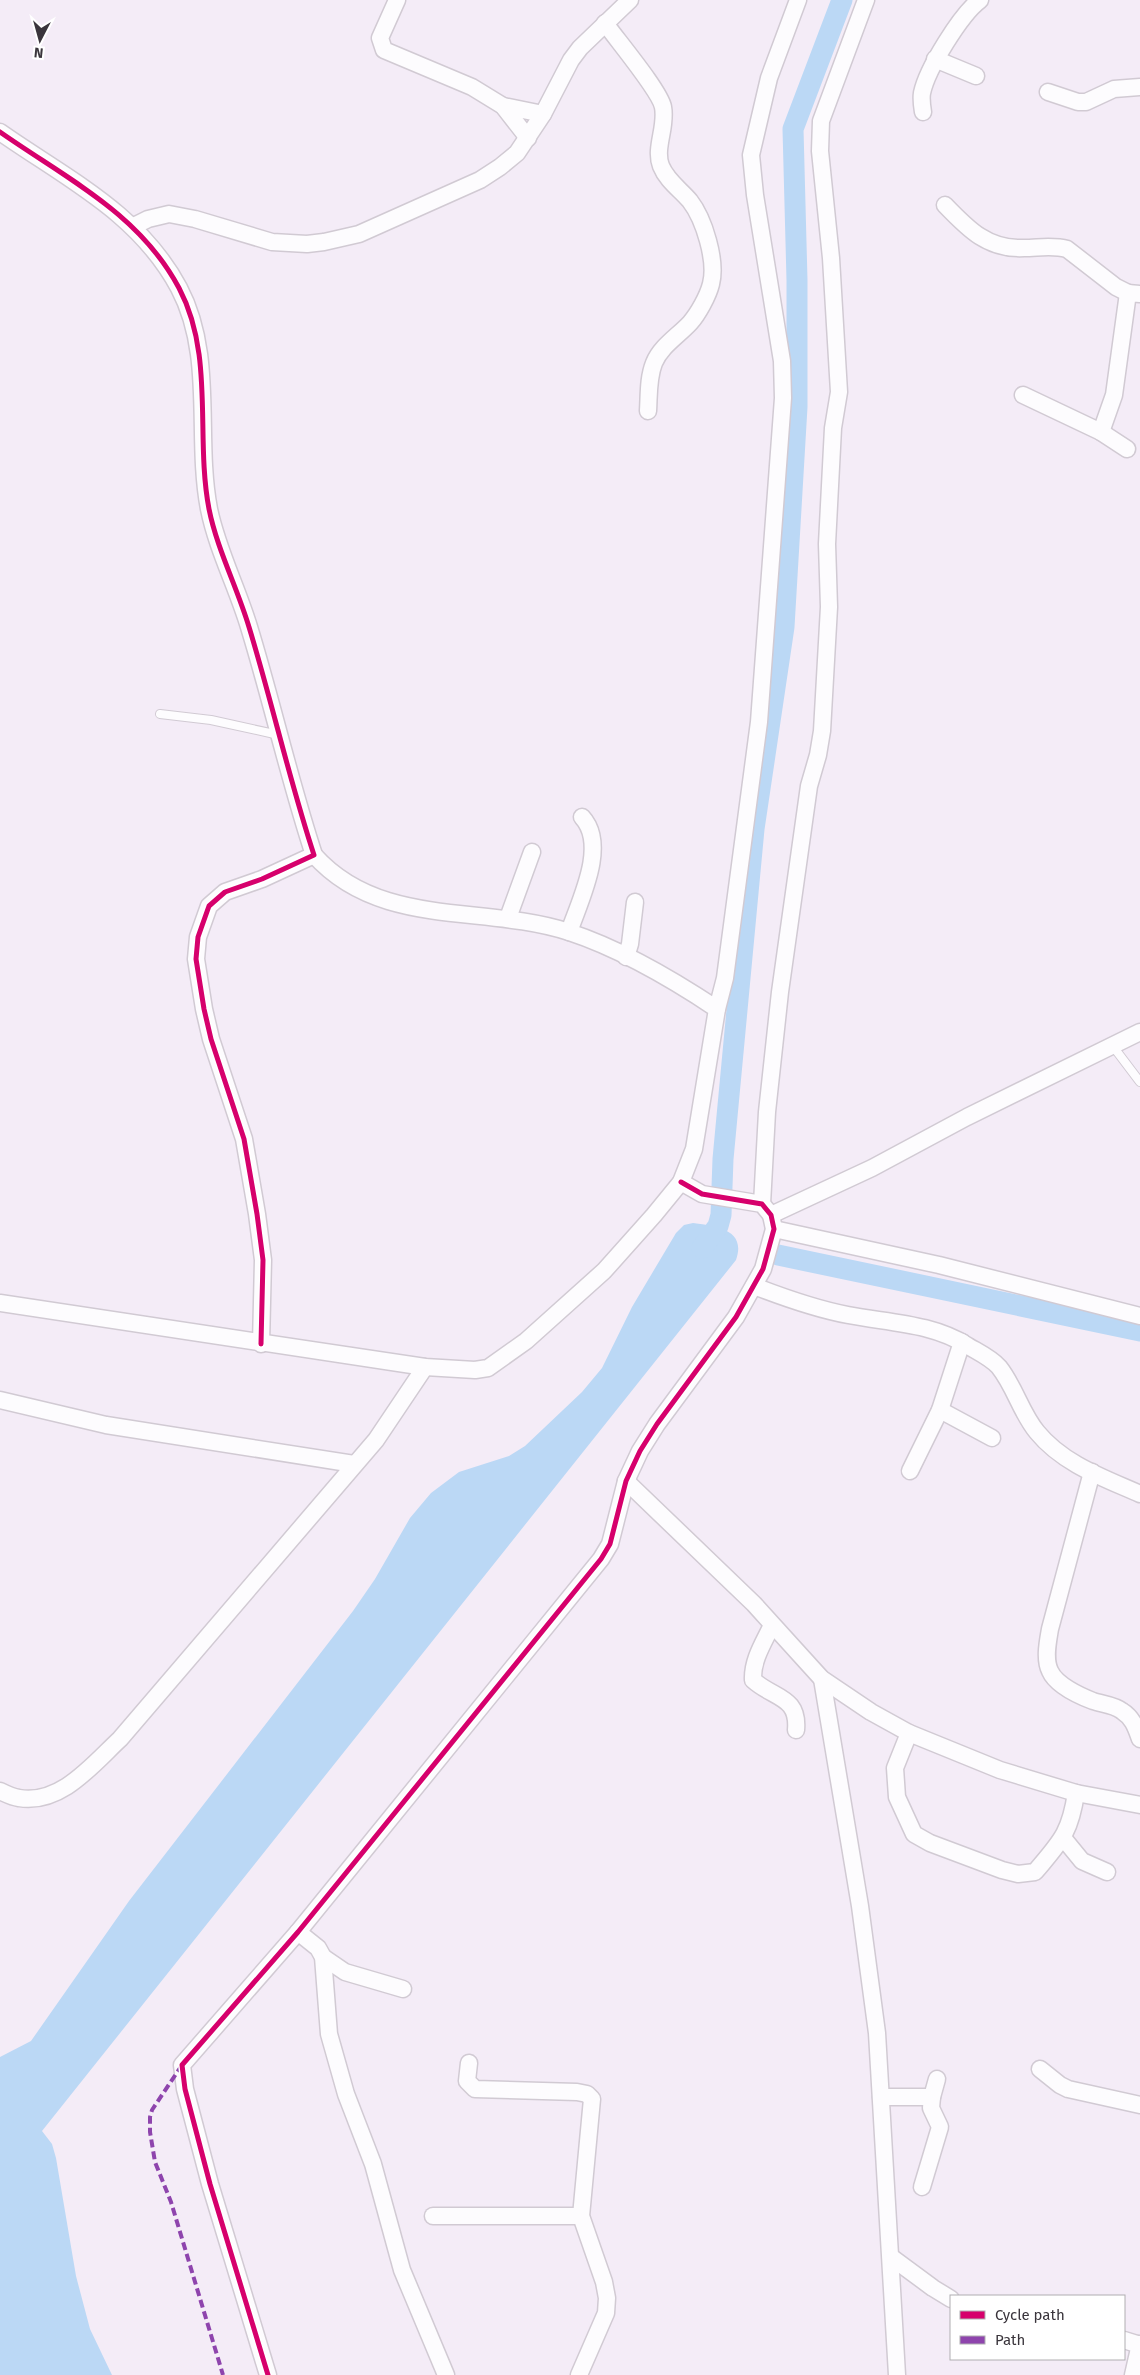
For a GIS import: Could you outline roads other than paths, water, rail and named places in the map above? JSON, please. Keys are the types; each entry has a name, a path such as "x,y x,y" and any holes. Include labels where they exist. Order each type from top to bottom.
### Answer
{"street":[{"path":"397,0 380,38 384,50 452,77 502,106 518,122 528,138"},
{"path":"134,226 148,219 169,214 195,219 272,242 307,244 359,234 480,180 500,167 528,138 543,114 571,60 580,48 630,0"},
{"path":"0,1303 261,1344 425,1367 475,1370 488,1368 526,1341 604,1271 681,1182 698,1132 717,1009 725,978 759,722 783,398 782,361 755,195 751,155 769,78 798,0"},
{"path":"268,2375 210,2184 185,2089 182,2066 298,1932 601,1559 610,1544 616,1527 626,1480 640,1451 656,1424 736,1317 763,1269 769,1216 767,1112 780,992 809,786 818,756 822,731 830,607 827,544 834,428 839,392 831,258 820,151 821,121 866,0"},
{"path":"922,112 922,93 935,59 967,14 980,0"},
{"path":"606,23 659,96 665,120 658,155 661,167 669,180 698,214 712,263 711,283 691,322 664,349 655,361 650,376 648,411"},
{"path":"935,59 976,76"},
{"path":"1048,92 1078,102 1086,102 1114,89 1140,87"},
{"path":"502,106 543,114"},
{"path":"0,132 90,191 134,226 180,288 188,309 202,370 204,469 209,508 248,624 314,854 329,872 356,890 376,898 404,906 508,918 569,932 626,957 693,993 717,1009"},
{"path":"945,205 970,231 984,239 1003,247 1057,246 1067,249 1116,287 1134,294 1114,395 1101,432"},
{"path":"1022,395 1101,432 1127,449"},
{"path":"569,932 590,870 592,856 592,831 582,817"},
{"path":"508,918 532,852"},
{"path":"261,1344 263,1260 257,1214 244,1139 211,1039 204,1009 196,959 198,937 209,906 224,892 262,879 314,854"},
{"path":"626,957 630,944 635,902"},
{"path":"769,1216 872,1168 967,1118 1140,1032"},
{"path":"681,1182 702,1194 746,1200 769,1216 939,1265 1140,1316"},
{"path":"754,1286 803,1304 847,1315 934,1329 962,1342 997,1366 1008,1380 1028,1420 1047,1443 1061,1454 1092,1472 1140,1494"},
{"path":"910,1471 940,1410 962,1342"},
{"path":"0,1792 19,1798 42,1796 62,1790 86,1771 120,1739 376,1440 425,1367"},
{"path":"0,1400 106,1425 354,1464"},
{"path":"940,1410 992,1438"},
{"path":"1092,1472 1050,1629 1048,1644 1050,1671 1058,1680 1092,1700 1122,1710 1134,1722 1140,1740"},
{"path":"626,1480 772,1625 822,1679 871,1712 909,1733 1000,1770 1076,1793 1140,1804"},
{"path":"772,1625 758,1654 752,1672 753,1680 790,1704 795,1710 796,1730"},
{"path":"822,1679 873,1995 881,2097 897,2375"},
{"path":"909,1733 895,1768 898,1797 914,1834 930,1844 1018,1874 1035,1872 1064,1838 1073,1812 1076,1793"},
{"path":"1064,1838 1082,1861 1107,1872"},
{"path":"298,1932 318,1948 323,1957 329,2034 346,2094 373,2164 402,2270 446,2375"},
{"path":"323,1957 345,1972 404,1989"},
{"path":"469,2064 467,2081 475,2089 577,2092 586,2094 592,2099 581,2216 604,2282 607,2298 606,2313 579,2375"},
{"path":"1040,2069 1068,2089 1140,2105"},
{"path":"922,2187 940,2127 931,2108 932,2097 938,2079"},
{"path":"881,2097 932,2097"},
{"path":"434,2216 581,2216"},
{"path":"891,2257 950,2298"},
{"path":"1125,2340 1140,2344 1133,2375"}],"lane":[{"path":"160,714 211,720 279,736"},
{"path":"1112,1045 1140,1082"}],"water":[{"path":"693,1223 719,1228 733,1235 737,1242 738,1250 736,1260 42,2131 52,2144 56,2158 76,2276 90,2329 112,2375 0,2375 0,2057 31,2041 129,1901 353,1611 375,1579 410,1518 431,1493 459,1472 509,1456 525,1446 582,1392 602,1368 632,1307 676,1233 684,1225"}],"waterway":[{"path":"702,1248 718,1226 721,1215 723,1159 754,829 784,627 797,407 797,280 793,129 842,0"},
{"path":"778,1255 1140,1331"}]}
